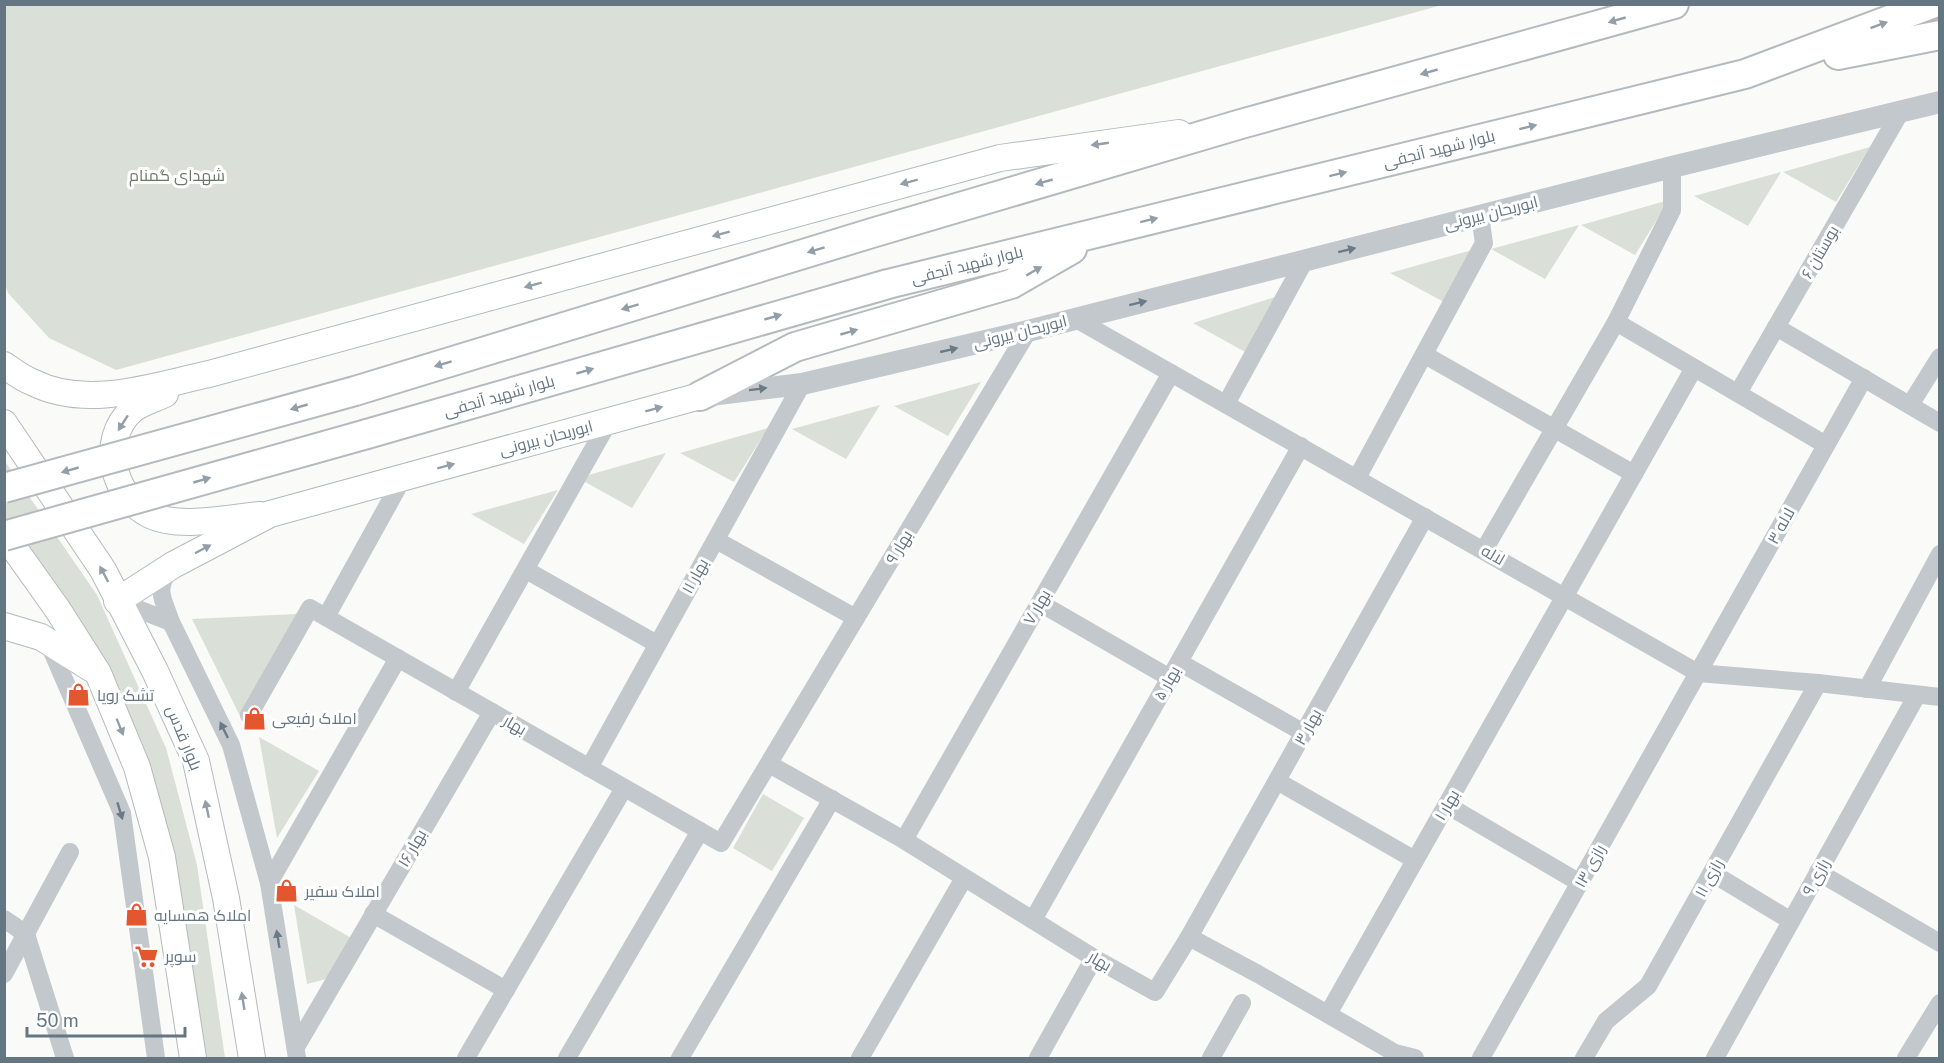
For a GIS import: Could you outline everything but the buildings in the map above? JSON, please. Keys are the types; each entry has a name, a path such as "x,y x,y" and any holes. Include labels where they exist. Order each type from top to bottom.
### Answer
{"main road":[{"path":"4,488 355,391 872,233 1241,124 1674,4"},
{"name":"بلوار شهید آنجفی","path":"4,535 367,434 888,284 1745,74 1932,4"},
{"path":"1745,74 1940,35"},
{"path":"4,365 32,382 52,390 74,394 122,393 209,374 1000,158 1241,124"},
{"path":"700,396 795,347 1011,284 1102,232"},
{"path":"209,374 133,409 124,419 115,436 114,444 113,460 119,483 132,503 151,515 175,522 270,514"},
{"name":"ابوریحان بیرونی","path":"117,601 173,565 270,514 700,396"},
{"name":"بلوار قدس","path":"4,423 103,570 155,671 196,761 226,898 252,1059"},
{"path":"4,535 58,610 98,673 137,767 162,856 193,1059"},
{"path":"4,626 32,634 48,642 98,673"}],"street":[{"name":"ابوریحان بیرونی","path":"700,396 802,384 1028,331 1672,166 1940,102"},
{"name":"بوستان ۶","path":"1738,393 1901,111"},
{"path":"1484,550 1616,322 1672,210 1672,166"},
{"path":"1357,478 1484,243 1480,216"},
{"path":"1226,404 1305,260"},
{"name":"لاله","path":"1076,319 1698,673 1818,683 1940,697"},
{"path":"1616,322 1826,445"},
{"path":"1776,327 1940,423"},
{"name":"بهار ۹","path":"721,843 1028,331"},
{"path":"1425,355 1634,474"},
{"path":"1910,405 1940,357"},
{"name":"بهار ۱","path":"1328,1014 1694,368"},
{"name":"بهار ۷","path":"904,840 1171,373"},
{"name":"لاله ۳","path":"1698,673 1864,378"},
{"name":"بهار ۱۱","path":"589,768 802,384"},
{"path":"456,692 609,421"},
{"name":"بهار ۵","path":"1033,920 1301,446"},
{"path":"249,715 403,478"},
{"name":"بهار ۳","path":"1189,937 1425,517"},
{"path":"716,540 856,618"},
{"path":"1867,689 1940,554"},
{"path":"173,565 163,580 161,590 163,600 171,622 231,746 269,884 296,1053"},
{"path":"526,570 657,644"},
{"path":"117,601 171,622"},
{"path":"1040,603 1304,733"},
{"name":"بهار","path":"318,612 721,843"},
{"path":"48,642 122,813 156,1059"},
{"path":"269,884 398,658"},
{"name":"رازی ۱۳","path":"1481,1059 1698,673"},
{"name":"رازی ۱۱","path":"1584,1059 1606,1021 1648,986 1818,683"},
{"name":"رازی ۹","path":"1715,1059 1917,695"},
{"name":"بهار ۱۶","path":"296,1053 373,914 492,712"},
{"name":"بهار","path":"770,764 904,840 1094,958 1155,992 1189,937"},
{"path":"1277,781 1415,860"},
{"path":"466,1059 624,788"},
{"path":"680,1059 832,800"},
{"path":"1447,805 1580,883"},
{"path":"567,1059 699,831"},
{"path":"4,974 70,852"},
{"path":"1818,872 1940,943"},
{"path":"1712,873 1791,921"},
{"path":"860,1059 964,878"},
{"path":"373,914 506,990"},
{"path":"4,919 26,934 64,1059"},
{"path":"1189,937 1328,1014 1393,1056 1415,1059"},
{"path":"1038,1059 1094,958"},
{"path":"1211,1059 1242,1003"},
{"path":"1906,1059 1940,1003"}],"green space":[{"name":"شهدای گمنام","path":"4,5 1442,5 116,370 49,338 8,293 4,282"},
{"path":"1870,147 1836,202 1783,172"},
{"path":"1781,172 1748,226 1694,196"},
{"path":"1669,200 1635,255 1581,225"},
{"path":"1579,225 1545,279 1491,249"},
{"path":"1472,250 1444,302 1390,273"},
{"path":"1278,296 1247,353 1193,323"},
{"path":"981,382 948,436 894,406"},
{"path":"880,405 846,459 792,429"},
{"path":"768,428 734,482 680,453"},
{"path":"666,453 632,508 578,478"},
{"path":"4,460 97,595 166,748 197,865 225,1058 199,1058 171,847 137,732 77,614 5,517"},
{"path":"558,490 524,544 471,514"},
{"path":"297,614 240,716 192,619"},
{"path":"259,737 319,771 277,838"},
{"path":"763,794 804,818 772,871 733,848"},
{"path":"294,905 353,939 330,978 307,984"}],"place":[{"name":"تشک رویا","path":"79,695"},
{"name":"املاک رفیعی","path":"254,718"},
{"name":"املاک سفیر","path":"287,891"},
{"name":"املاک همسایه","path":"136,915"},
{"name":"سوپر","path":"147,956"}]}
